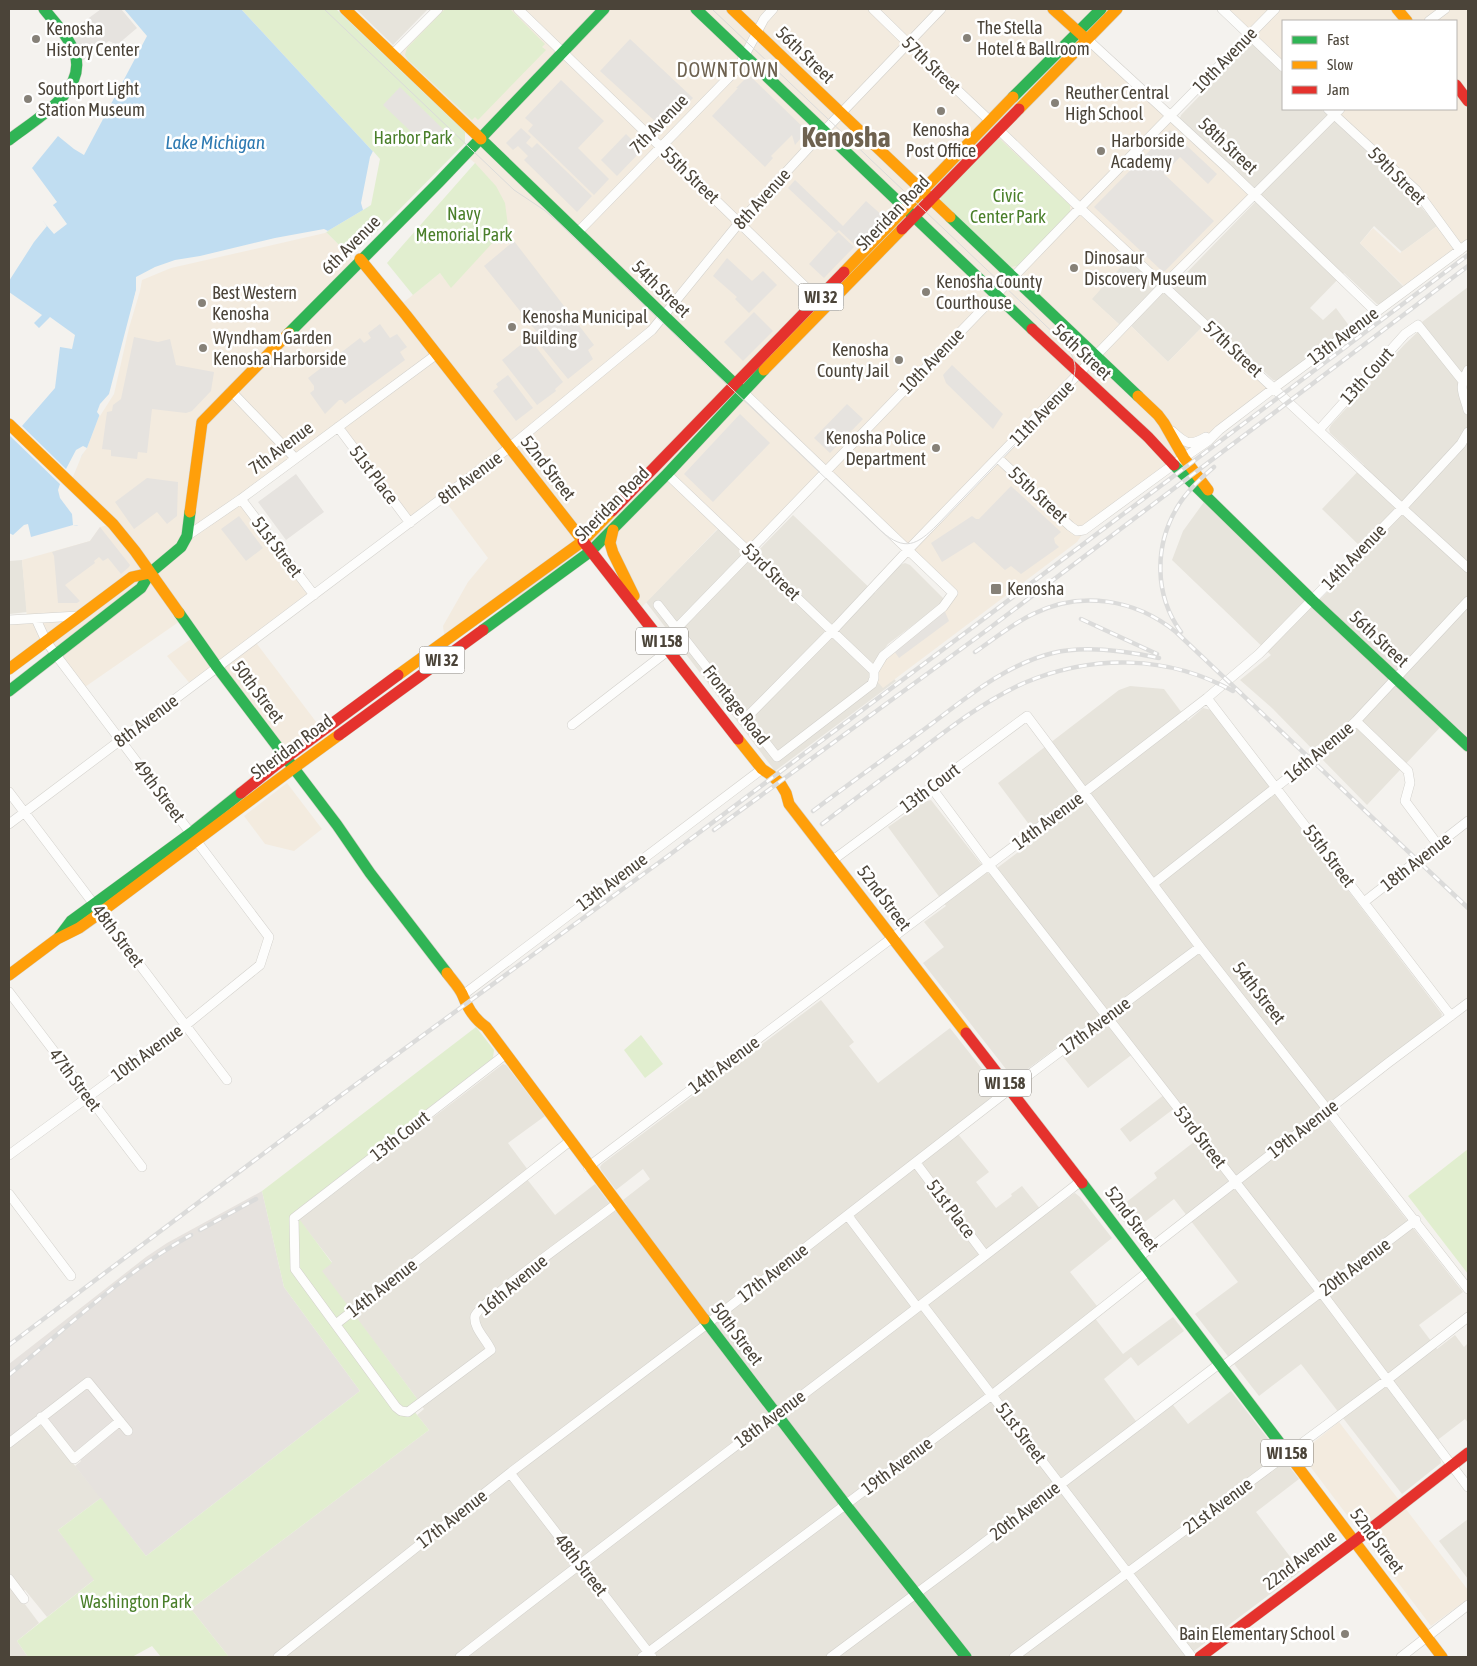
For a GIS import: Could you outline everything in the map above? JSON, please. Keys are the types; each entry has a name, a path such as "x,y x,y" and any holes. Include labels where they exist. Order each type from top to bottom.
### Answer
{"street":[{"path":"9,140 58,102 68,92 76,78 75,55 67,39 44,9"},
{"name":"54th Street","path":"345,9 953,593 943,607 883,656 874,671"},
{"path":"393,54 438,9"},
{"name":"55th Street","path":"518,9 818,299"},
{"name":"6th Avenue","path":"187,536 202,422 604,9"},
{"name":"56th Street","path":"696,9 1148,437 1173,465 1312,600 1468,746"},
{"name":"56th Street","path":"732,9 1164,423 1184,458 1225,515"},
{"name":"7th Avenue","path":"578,232 738,68 764,19 774,9"},
{"name":"57th Street","path":"873,9 989,120"},
{"name":"8th Avenue","path":"9,824 510,448 652,330 739,223 941,9"},
{"name":"58th Street","path":"1052,9 1087,39 1254,195 1376,312"},
{"name":"Sheridan Road","path":"9,975 57,939 71,921 97,908 194,837 286,758 583,541 739,388 926,195 989,120 1100,9"},
{"name":"Sheridan Road","path":"926,195 999,130 1117,9"},
{"path":"1222,9 1282,66"},
{"name":"10th Avenue","path":"676,629 1013,277 1275,9"},
{"path":"1397,9 1406,20"},
{"path":"1430,20 1445,9"},
{"path":"1457,86 1468,101"},
{"name":"11th Avenue","path":"746,718 1334,111"},
{"name":"59th Street","path":"1334,111 1416,190 1460,250"},
{"name":"57th Street","path":"999,130 1080,208 1468,568"},
{"name":"Sheridan Road","path":"194,837 222,820 591,551 667,474 739,388 818,299 910,212"},
{"name":"13th Avenue","path":"1164,423 1188,443 1196,442 1219,430 1468,244"},
{"name":"52nd Street","path":"360,260 437,354 762,769 762,778 768,786 780,801 790,804 1081,1181 1356,1541 1442,1657"},
{"name":"13th Court","path":"1319,430 1405,334 1418,326 1462,380"},
{"name":"7th Avenue","path":"9,691 141,588 150,573 176,552 187,536 241,500 437,354"},
{"path":"1468,370 1462,380 1462,390 1468,410"},
{"path":"231,391 295,458"},
{"name":"50th Street","path":"9,424 113,524 129,544 217,667 337,825 375,880 463,995 469,997 486,1020 486,1027 616,1204 846,1505 966,1657"},
{"name":"51st Place","path":"338,427 410,523"},
{"name":"13th Avenue","path":"1079,531 1086,528 1210,440 1219,430"},
{"name":"14th Avenue","path":"588,1166 989,865 1207,698 1259,654 1312,600 1402,508 1461,444 1468,432"},
{"name":"55th Street","path":"998,458 1070,526 1079,531"},
{"name":"53rd Street","path":"667,474 874,671"},
{"name":"51st Street","path":"241,500 314,595"},
{"path":"613,530 610,544 613,553 645,619"},
{"name":"7th Avenue","path":"9,669 132,577 150,573"},
{"name":"16th Avenue","path":"1153,884 1336,740 1356,722 1468,601"},
{"name":"Frontage Road","path":"658,605 777,757 872,684 874,671"},
{"path":"9,620 79,616"},
{"name":"49th Street","path":"36,619 46,641 56,655 269,937"},
{"path":"572,725 669,650"},
{"name":"55th Street","path":"1207,698 1451,1016"},
{"name":"54th Street","path":"1027,716 1200,947 1468,1288"},
{"name":"13th Court","path":"833,860 1027,716"},
{"path":"1356,722 1408,772 1410,783 1405,801 1438,845"},
{"name":"13th Avenue","path":"463,995 762,769"},
{"name":"53rd Street","path":"931,787 989,865 1321,1292 1468,1487"},
{"name":"48th Street","path":"9,792 227,1080"},
{"name":"18th Avenue","path":"1364,902 1468,821"},
{"name":"10th Avenue","path":"9,1155 186,1025 260,965 269,937"},
{"name":"17th Avenue","path":"284,1656 510,1473 848,1216 1010,1089 1200,947"},
{"name":"47th Street","path":"9,992 142,1167"},
{"name":"19th Avenue","path":"1139,1257 1468,1003"},
{"name":"13th Court","path":"336,1324 295,1269 294,1218 506,1054"},
{"name":"14th Avenue","path":"336,1324 570,1141"},
{"name":"51st Place","path":"916,1163 985,1255"},
{"name":"18th Avenue","path":"460,1657 1081,1181"},
{"path":"9,1194 71,1276"},
{"name":"16th Avenue","path":"336,1324 396,1407 401,1411 408,1412 490,1350 477,1326 475,1317 478,1311 616,1204"},
{"name":"51st Street","path":"848,1216 992,1395 1192,1657"},
{"name":"20th Avenue","path":"831,1657 1060,1484 1416,1220"},
{"name":"19th Avenue","path":"647,1656 992,1395 1149,1271"},
{"name":"21st Avenue","path":"1014,1657 1387,1380 1468,1317"},
{"path":"9,1442 88,1382 128,1431"},
{"path":"41,1418 74,1459 120,1421"},
{"name":"22nd Avenue","path":"1200,1657 1356,1541 1468,1453"},
{"name":"48th Street","path":"510,1473 647,1656"},
{"path":"9,1579 24,1598"},
{"path":"1401,1657 1468,1605"}],"shaded area":[{"path":"101,9 121,9 137,28 117,45 109,41 82,61 74,38 79,35 74,29"},
{"path":"356,9 428,9 393,45"},
{"path":"438,9 1117,9 1088,39 1255,194 1164,285 1131,255 1092,299 1123,328 1128,323 1168,362 1205,324 1274,388 1081,531 1081,536 1077,542 883,688 874,678 874,671 953,593 826,472 750,552 721,525 640,609 610,543 445,641 443,626 468,582 488,558 443,498 410,523 338,427 241,500 314,595 254,640 323,731 286,758 218,667 192,686 167,656 195,636 183,619 82,689 46,641 9,669 9,620 27,619 22,560 90,541 100,527 112,524 69,482 80,454 87,448 101,411 139,278 170,266 326,232 399,306 440,273 451,287 475,163 465,155 480,138 393,54"},
{"path":"1225,9 1468,9 1468,243 1407,289 1360,243 1373,228 1400,253 1440,224 1416,190 1329,110 1457,110 1457,20 1282,20 1282,66"},
{"path":"630,39 693,98 667,124 657,123 600,71"},
{"path":"1252,44 1282,72 1282,110 1322,110 1403,185 1437,226 1402,252 1374,226 1360,243 1404,287 1380,304 1377,304 1344,273 1310,308 1323,320 1336,308 1350,327 1278,381 1273,380 1209,320 1168,362 1125,320 1120,325 1091,299 1128,259 1166,294 1261,196 1180,118"},
{"path":"749,75 807,131 795,145 792,135 771,156 773,158 765,167 712,116"},
{"path":"561,80 604,121 578,148 609,179 594,195 528,131 533,125 525,118"},
{"path":"400,87 443,129 426,146 383,105"},
{"path":"521,128 531,137 526,143 532,148 537,143 592,196 577,212 524,160 528,156 518,146 513,150 506,143"},
{"path":"1170,130 1217,174 1208,184 1180,157 1164,174 1214,221 1165,271 1162,271 1094,207"},
{"path":"626,134 642,150 617,176 601,160"},
{"path":"795,180 843,226 866,201 884,217 856,246 839,230 836,233 788,188"},
{"path":"838,232 854,247 824,278 809,264"},
{"path":"514,241 594,345 588,350 593,359 568,379 540,345 544,341 484,266"},
{"path":"727,258 752,281 763,271 777,285 749,313 735,299 737,297 713,276"},
{"path":"1468,287 1468,737 1448,719 1367,805 1273,709 1240,680 1271,655 1172,560 1183,531 1204,502 1313,607 1366,552 1322,509 1364,465 1330,433 1329,429 1404,345 1424,326 1422,322"},
{"path":"754,312 773,331 743,361 724,342"},
{"path":"380,324 390,338 397,334 407,347 400,352 405,360 345,404 342,400 339,400 325,414 310,393 314,390 314,386 308,378 360,338 364,343 371,338 368,333"},
{"path":"134,337 158,342 170,339 176,365 214,372 211,391 192,411 186,413 152,409 147,453 138,452 137,459 111,456 111,450 102,449 107,412 112,411 113,405 121,399"},
{"path":"529,338 563,382 555,389 556,391 537,405 502,360"},
{"path":"952,365 1003,414 993,429 946,383 943,375"},
{"path":"508,375 533,408 516,421 493,391 498,387 496,384"},
{"path":"847,404 863,419 830,453 814,438"},
{"path":"740,414 770,443 713,502 684,474"},
{"path":"296,474 324,512 286,540 258,502"},
{"path":"147,478 178,482 177,516 167,524 157,512 134,529 115,502"},
{"path":"1011,486 1061,532 1054,538 1055,543 1059,547 1021,574 1011,566 1005,570 974,542 942,562 931,543 972,516 979,519"},
{"path":"793,515 875,593 900,565 905,563 910,565 944,599 941,604 888,644 876,660 896,681 775,771 646,602 719,528 751,558"},
{"path":"239,516 263,548 246,561 221,529"},
{"path":"100,527 130,565 129,567 121,574 108,558 103,561 99,557 94,561 95,563 65,585 80,601 77,603 58,603 54,556 52,552 90,541"},
{"path":"22,560 27,612 9,614 9,561"},
{"path":"943,607 949,621 899,658 892,648"},
{"path":"1130,686 1164,689 1188,721 1203,708 1211,710 1442,1014 1441,1017 1321,1110 1463,1292 1419,1325 1437,1349 1455,1335 1464,1347 1468,1343 1468,1423 1465,1419 1431,1445 1440,1457 1441,1463 1402,1494 1301,1364 1259,1396 1195,1314 1238,1282 1174,1199 1132,1232 1115,1211 1157,1178 1154,1173 1203,1135 1180,1104 1130,1142 1120,1129 1169,1091 1138,1050 1088,1088 1056,1048 1013,1078 923,963 944,947 924,922 946,906 888,827 924,802 931,800 989,874 1041,835 1034,826 1031,827 998,783 1119,690"},
{"path":"287,783 322,829 294,851 265,844 244,816"},
{"path":"821,1000 854,1042 849,1046 878,1083 950,1028 997,1088 993,1096 953,1128 989,1172 976,1182 996,1208 1022,1186 1045,1215 1073,1194 1075,1193 1080,1197 1112,1238 1070,1272 1097,1306 1090,1312 1123,1354 1173,1317 1184,1331 1138,1366 1131,1357 1104,1379 1142,1429 1173,1405 1188,1424 1231,1391 1299,1479 1256,1512 1301,1571 1186,1657 229,1657 191,1609 429,1430 417,1415 424,1409 418,1400 321,1271 332,1262 299,1220 503,1064 506,1065 545,1116 508,1143 528,1170 523,1174 555,1215 595,1184 616,1212 627,1205 623,1200 650,1179 643,1169 616,1190 601,1170 602,1164"},
{"path":"262,1191 284,1287 360,1391 146,1556 75,1466 81,1461 42,1412 9,1437 9,1364 146,1257 167,1243"},
{"path":"1339,1422 1468,1590 1468,1599 1431,1626 1300,1453"},
{"path":"40,1425 43,1426 101,1498 58,1530 95,1579 47,1617 25,1590 18,1595 39,1623 17,1641 28,1657 9,1657 9,1449"},
{"path":"1468,1519 1468,1579 1439,1541"}],"green space":[{"name":"Harbor Park","path":"241,9 336,9 465,132 465,143 392,217 350,256 326,232 368,207 378,157"},
{"path":"445,9 510,9 545,44 542,47 546,50 478,120 475,117 472,120 405,55 407,48"},
{"name":"Civic Center Park","path":"1000,139 1070,205 1070,212 1018,266 1010,267 941,201 941,194 993,140"},
{"name":"Navy Memorial Park","path":"475,163 496,186 505,203 508,226 451,288 440,273 413,295 387,263"},
{"name":"Washington Park","path":"476,1027 494,1050 493,1058 294,1212 332,1263 322,1271 418,1400 410,1406 429,1430 191,1609 229,1657 161,1657 152,1646 132,1657 28,1657 17,1641 94,1580 58,1530 101,1498 146,1556 360,1391 284,1287 262,1191"},
{"path":"641,1035 663,1064 645,1078 624,1050"},
{"path":"1468,1149 1468,1274 1408,1196"}],"water":[{"name":"Lake Michigan","path":"124,9 241,9 378,157 368,207 326,232 170,266 139,278 112,393 101,411 87,448 64,490 78,526 73,525 31,537 28,524 24,525 13,535 9,533 9,431 22,426 55,388 60,347 72,349 75,335 50,317 39,328 34,323 42,315 9,292 9,281 34,242 47,226 43,221 56,210 53,205 57,202 32,168 58,136 84,155 147,36"}],"pier":[{"path":"373,151 380,159 371,205 363,210 361,203 370,157"},
{"path":"54,206 67,224 54,234 41,219 53,210"},
{"path":"324,229 328,231 171,268 142,280 114,394 100,416 97,412 100,404 109,394 136,290 136,277 155,267 175,260"},
{"path":"20,424 66,469 76,450 83,446 87,448 82,455 67,491 67,496 80,513 80,526 73,525 72,514 60,498 58,490 60,484 9,435 9,428"}],"tram line":[{"path":"324,9 514,190 558,222 881,531 889,538 904,544 917,541 937,525 1066,391 1075,371 1074,359 1062,341 712,9"}],"railway":[{"path":"9,1345 340,1096 668,856 1468,255"},
{"path":"714,830 987,630 1468,266"},
{"path":"1181,632 1172,618 1166,602 1160,570 1161,553 1170,521 1178,506 1194,485 1214,467"},
{"path":"975,652 1025,618 1051,607 1070,602 1089,600 1107,602 1125,605 1143,612 1176,632 1468,908"},
{"path":"1081,619 1157,654"},
{"path":"813,811 970,695 1002,674 1035,658 1079,649 1120,651 1159,658"},
{"path":"822,824 967,716 1009,690 1050,674 1103,663 1156,665 1183,670 1233,691"},
{"path":"200,1230 256,1199"},
{"path":"9,1375 120,1283 166,1250 191,1235"}],"traffic: fast":[{"path":"9,140 56,104 66,93 73,81 77,68 72,48 44,9"},
{"path":"289,333 439,182 604,9"},
{"path":"696,9 1032,329"},
{"path":"1013,97 1101,9"},
{"path":"481,139 741,390"},
{"path":"950,217 1138,396"},
{"path":"483,630 591,551 667,474 764,370"},
{"path":"1174,465 1312,600 1468,746"},
{"path":"9,691 141,588 150,573 181,547 187,536 190,512"},
{"path":"179,613 217,667 337,825 370,873 447,973"},
{"path":"59,937 71,921 191,833 241,793"},
{"path":"1082,1183 1292,1459"},
{"path":"704,1319 846,1505 966,1657"}],"traffic: slow":[{"path":"345,9 481,139"},
{"path":"732,9 950,217"},
{"path":"1053,9 1084,37"},
{"path":"1019,109 1117,9"},
{"path":"1397,9 1406,20"},
{"path":"844,272 1013,97"},
{"path":"764,370 902,229"},
{"path":"360,259 583,541"},
{"path":"190,512 202,422 289,333"},
{"path":"1138,396 1164,423 1184,458 1208,490"},
{"path":"9,424 113,524 135,551 179,613"},
{"path":"398,675 583,541 612,511"},
{"path":"613,530 610,543 613,553 634,596"},
{"path":"9,669 132,577 150,573"},
{"path":"9,975 57,939 79,928 93,918 339,735"},
{"path":"738,739 762,769 780,783 786,793 789,804 966,1033"},
{"path":"447,973 460,990 472,1013 486,1027 704,1319"},
{"path":"1292,1459 1442,1657"}],"traffic: jam":[{"path":"1457,86 1468,101"},
{"path":"902,229 1019,109"},
{"path":"612,511 844,272"},
{"path":"1032,329 1148,437 1174,465"},
{"path":"583,541 738,739"},
{"path":"339,735 483,630"},
{"path":"241,793 398,675"},
{"path":"966,1033 1082,1183"},
{"path":"1200,1657 1355,1541 1468,1453"}],"place":[{"name":"The Stella Hotel & Ballroom","path":"967,38"},
{"name":"Kenosha History Center","path":"36,39"},
{"name":"Southport Light Station Museum","path":"28,99"},
{"name":"Reuther Central High School","path":"1055,103"},
{"name":"Kenosha Post Office","path":"941,111"},
{"name":"Harborside Academy","path":"1101,151"},
{"name":"Dinosaur Discovery Museum","path":"1074,268"},
{"name":"Kenosha County Courthouse","path":"926,292"},
{"name":"Best Western Kenosha","path":"202,303"},
{"name":"Kenosha Municipal Building","path":"512,327"},
{"name":"Wyndham Garden Kenosha Harborside","path":"203,348"},
{"name":"Kenosha County Jail","path":"899,360"},
{"name":"Kenosha Police Department","path":"936,448"},
{"name":"Kenosha","path":"996,589"},
{"name":"Bain Elementary School","path":"1345,1634"}],"district":[{"name":"DOWNTOWN","path":"728,70"},
{"name":"Kenosha","path":"846,137"}]}
